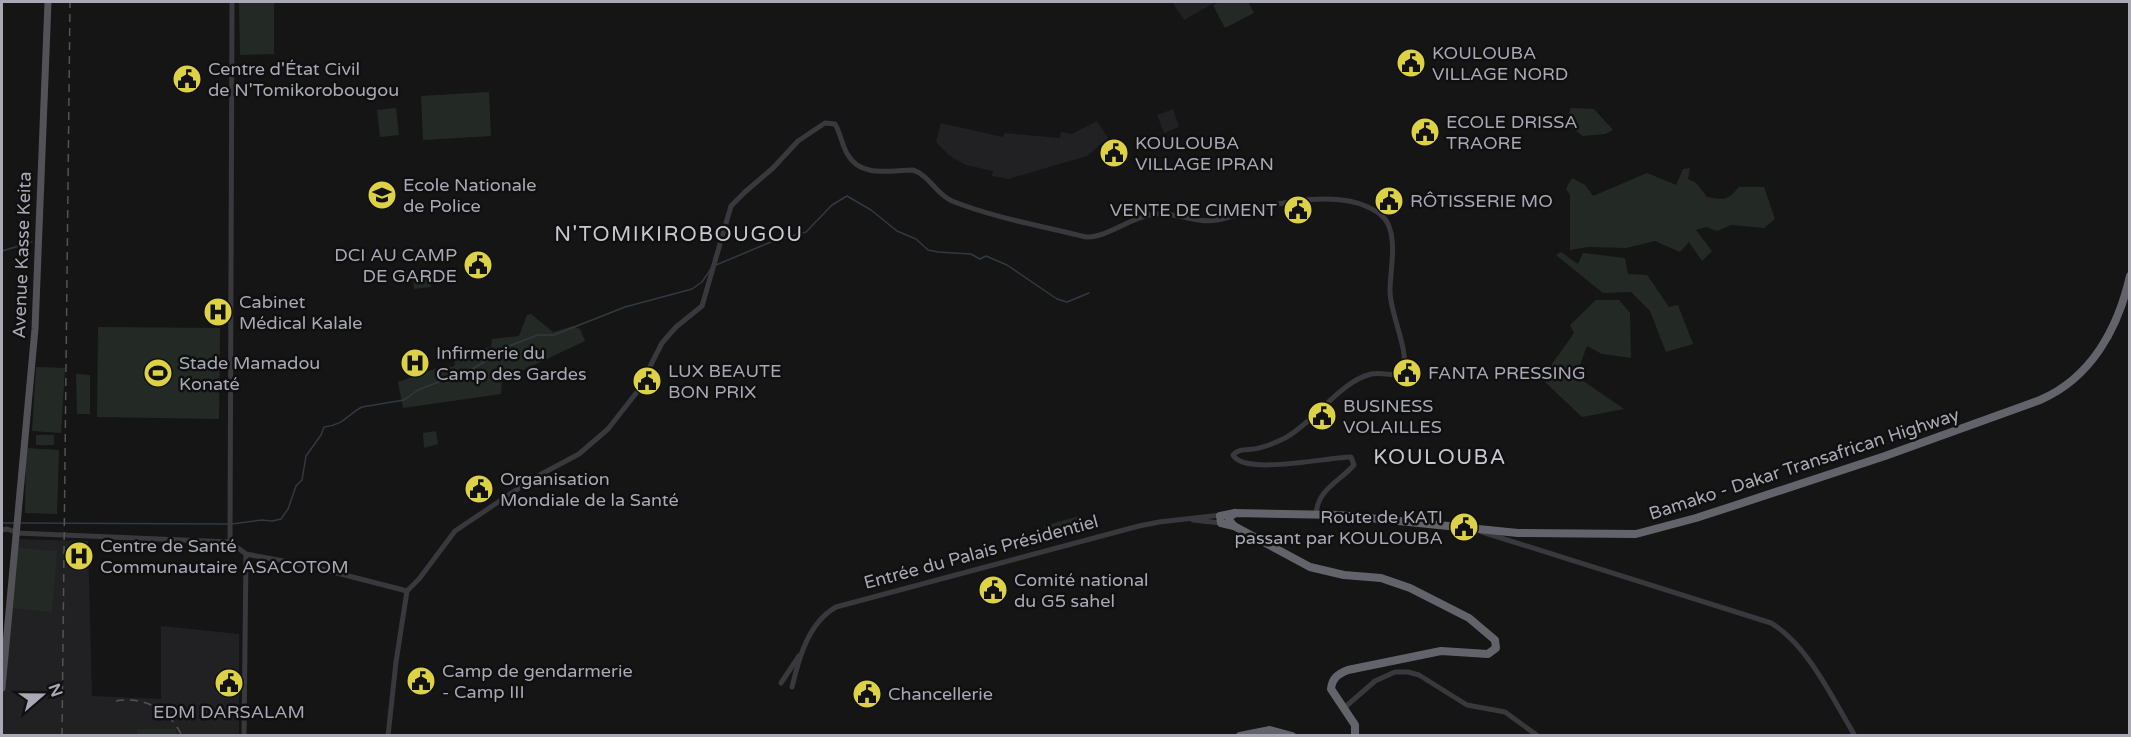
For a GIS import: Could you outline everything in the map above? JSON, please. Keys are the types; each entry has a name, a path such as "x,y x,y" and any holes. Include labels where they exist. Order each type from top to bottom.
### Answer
{"highway":[{"name":"Bamako - Dakar Transafrican Highway","path":"1221,519 1234,513 1316,514 1518,533 1615,535 1645,532 1798,485 2040,400 2067,386 2085,370 2109,335 2130,276"},
{"path":"1234,513 1229,520 1234,526"},
{"path":"1221,519 1310,567 1344,575 1381,578 1410,588 1469,618 1495,640 1496,648 1488,654 1441,651 1341,672 1332,681 1331,689 1355,725 1355,735"},
{"path":"1240,735 1270,730 1292,735"}],"main road":[{"name":"Avenue Kasse Keita","path":"2,688 36,306 48,2"}],"street":[{"path":"230,542 232,2"},
{"path":"388,735 407,591 419,579 455,531 534,478 579,454 608,429 637,392 662,343 676,327 702,306 731,206 773,168 798,141 820,126 830,123 835,124 840,132 846,154 863,170 918,171 935,189 950,200 1086,237 1099,236 1128,221 1156,214 1208,221 1298,201 1342,199 1359,202 1384,216 1389,225 1392,241 1390,296 1405,359 1404,371 1399,375 1377,373 1369,375 1344,390 1301,428 1256,450 1240,450 1233,455 1240,462 1258,465 1351,457 1354,465 1321,496 1317,503 1316,514"},
{"name":"Entrée du Palais Présidentiel","path":"792,687 812,632 824,615 844,604 1139,526 1185,519 1221,519"},
{"path":"2,530 17,528 230,542 246,554 310,566 407,591"},
{"path":"1476,530 1771,623 1784,631 1801,648 1854,735"},
{"path":"1518,533 1522,542 1533,549"},
{"path":"244,735 246,554"},
{"name":"Entrée du Palais Présidentiel","path":"781,683 805,647"},
{"path":"1344,708 1375,681 1395,672 1408,672 1419,675 1467,705 1505,712 1538,735"}],"shaded area":[{"path":"1172,2 1216,2 1184,20"},
{"path":"1220,2 1248,2 1254,13 1225,28 1213,5"},
{"path":"239,3 274,3 274,54 240,55"},
{"path":"489,92 491,136 423,140 421,96"},
{"path":"396,108 399,135 380,137 377,110"},
{"path":"1571,108 1594,109 1613,130 1605,134 1583,136 1565,123"},
{"path":"1173,109 1179,127 1164,133 1157,115"},
{"path":"1097,121 1108,138 1087,156 1008,179 992,176 993,171 966,165 950,156 936,142 941,123 1003,137 1005,133 1060,138 1061,132 1072,134"},
{"path":"1690,168 1688,179 1696,183 1707,197 1725,198 1739,187 1764,187 1775,219 1764,228 1731,225 1717,231 1706,227 1696,230 1712,251 1702,261 1689,242 1680,252 1655,241 1626,248 1588,247 1570,250 1570,195 1566,189 1572,178 1585,185 1593,196 1647,173 1676,185 1683,169"},
{"path":"1561,252 1578,264 1583,253 1625,258 1628,274 1647,275 1669,307 1678,305 1693,344 1666,352 1650,311 1631,292 1603,293 1556,255"},
{"path":"430,277 431,287 414,289 413,279"},
{"path":"1596,300 1619,300 1630,313 1631,358 1602,354 1587,346 1576,376 1624,409 1582,417 1545,382 1552,364 1574,333 1570,325"},
{"path":"531,314 553,332 573,326 580,329 585,341 502,380 501,394 403,408 398,382 443,366 452,367 455,365 454,358 458,352 491,347 492,339 519,336 527,315"},
{"name":"Stade Mamadou Konaté","path":"98,327 220,328 219,419 97,417"},
{"path":"36,367 65,368 61,433 32,431"},
{"path":"76,374 90,375 90,414 77,414"},
{"path":"436,431 438,444 424,448 423,433"},
{"path":"36,435 54,435 54,445 36,445"},
{"path":"26,448 59,450 57,514 25,513"},
{"path":"1079,516 1083,531 1048,541 1044,526"},
{"path":"16,539 88,541 92,696 161,699 161,626 239,634 239,735 2,736 2,697"},
{"path":"18,548 57,551 52,612 13,608"},
{"path":"137,729 176,729 176,735 137,735"}],"waterway":[{"path":"716,265 771,242 806,232 832,205 847,196 871,210 897,231 916,239 928,250 971,254 980,259 986,256 1007,265 1057,299 1067,302 1089,293"},
{"path":"2,251 32,242"},
{"path":"232,524 281,519 288,509 296,486 302,480 306,456 324,427 341,422 362,407 404,400 418,390 472,369 484,362 493,352 538,335 554,335 625,307 692,289 702,282 712,267"},
{"path":"2,523 14,523"},
{"path":"19,523 227,524"}],"railway":[{"path":"62,736 70,2"},
{"path":"116,701 136,701 155,707 171,719 182,736"}],"place":[{"name":"KOULOUBA VILLAGE NORD","path":"1411,63"},
{"name":"Centre d'État Civil de N'Tomikorobougou","path":"187,79"},
{"name":"ECOLE DRISSA TRAORE","path":"1425,132"},
{"name":"KOULOUBA VILLAGE IPRAN","path":"1114,153"},
{"name":"Ecole Nationale de Police","path":"382,195"},
{"name":"RÔTISSERIE MO","path":"1389,201"},
{"name":"VENTE DE CIMENT","path":"1298,210"},
{"name":"DCI AU CAMP DE GARDE","path":"478,265"},
{"name":"Cabinet Médical Kalale","path":"218,312"},
{"name":"Infirmerie du Camp des Gardes","path":"415,363"},
{"name":"Stade Mamadou Konaté","path":"158,373"},
{"name":"FANTA PRESSING","path":"1407,373"},
{"name":"LUX BEAUTE BON PRIX","path":"647,381"},
{"name":"BUSINESS VOLAILLES","path":"1322,416"},
{"name":"Organisation Mondiale de la Santé","path":"479,489"},
{"name":"Route de KATI passant par KOULOUBA","path":"1464,527"},
{"name":"Centre de Santé Communautaire ASACOTOM","path":"79,556"},
{"name":"Comité national du G5 sahel","path":"993,590"},
{"name":"Camp de gendarmerie - Camp III","path":"421,681"},
{"name":"EDM DARSALAM","path":"229,683"},
{"name":"Chancellerie","path":"867,694"}],"district":[{"name":"N'TOMIKIROBOUGOU","path":"679,234"},
{"name":"KOULOUBA","path":"1440,457"}]}
